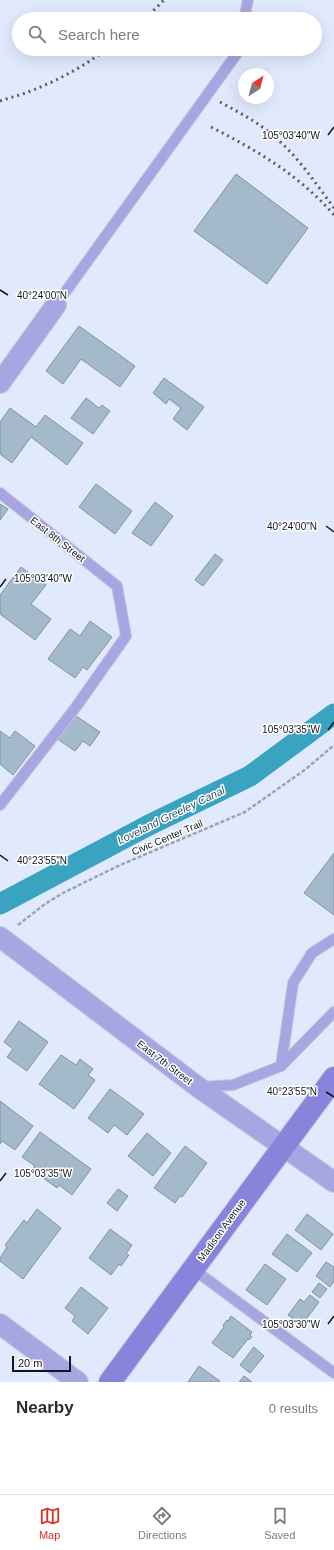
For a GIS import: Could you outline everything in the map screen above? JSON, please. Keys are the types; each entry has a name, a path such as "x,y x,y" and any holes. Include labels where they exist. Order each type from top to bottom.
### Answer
{"main road":[{"name":"Madison Avenue","path":"110,1382 334,1078"}],"street":[{"path":"0,383 56,305"},
{"name":"East 7th Street","path":"8,932 198,1087 334,1182"},
{"path":"0,1324 78,1382"}],"lane":[{"path":"245,12 248,0"},
{"path":"56,305 235,56"},
{"name":"East 8th Street","path":"0,493 117,586 126,636 76,707 0,805"},
{"path":"280,1066 293,983 312,953 334,939"},
{"path":"198,1087 233,1085 280,1066 334,1012"},
{"path":"193,1269 334,1373"}],"path":[{"name":"Civic Center Trail","path":"8,932 22,924 45,904 63,893 118,866 245,812 306,769 334,745"}],"building":[{"path":"236,174 308,228 267,284 194,231"},
{"path":"79,326 135,366 120,387 81,359 63,384 46,371"},
{"path":"164,378 204,407 187,430 173,419 181,408 169,399 166,404 153,393"},
{"path":"86,398 99,408 102,405 110,411 93,434 71,418"},
{"path":"10,408 36,427 45,415 83,443 67,465 31,437 12,463 0,454 0,422"},
{"path":"96,484 132,511 115,534 79,507"},
{"path":"155,502 173,516 151,546 132,533"},
{"path":"0,504 8,509 0,520"},
{"path":"215,554 223,560 203,586 195,580"},
{"path":"21,567 46,585 31,604 51,619 35,640 0,614 0,595"},
{"path":"90,621 112,637 87,670 83,667 75,678 48,659 70,629 80,636"},
{"path":"73,714 100,732 90,746 83,741 75,751 56,738"},
{"path":"0,731 10,738 15,731 35,746 13,775 0,764"},
{"path":"334,853 334,915 304,893"},
{"path":"19,1021 48,1042 27,1071 7,1057 13,1049 4,1042"},
{"path":"61,1055 76,1065 80,1059 93,1069 88,1075 95,1080 74,1109 39,1084"},
{"path":"110,1089 144,1114 127,1135 114,1125 108,1133 88,1118"},
{"path":"0,1101 33,1126 15,1150 2,1141 0,1144"},
{"path":"40,1132 91,1169 72,1195 59,1185 57,1188 32,1170 35,1166 22,1157"},
{"path":"147,1133 171,1153 153,1176 128,1156"},
{"path":"185,1146 207,1163 182,1197 180,1196 175,1203 154,1188"},
{"path":"118,1189 128,1196 117,1211 107,1203"},
{"path":"37,1209 61,1228 23,1279 0,1261 0,1258 7,1247 5,1245 24,1220 27,1223"},
{"path":"307,1214 333,1234 321,1250 295,1230"},
{"path":"110,1229 132,1245 126,1254 129,1255 121,1266 119,1264 111,1275 89,1258"},
{"path":"287,1234 312,1253 297,1272 272,1254"},
{"path":"326,1262 334,1267 334,1281 330,1287 316,1276"},
{"path":"265,1264 286,1279 267,1305 246,1290"},
{"path":"319,1283 327,1289 320,1298 312,1292"},
{"path":"81,1287 108,1308 88,1334 72,1321 75,1316 65,1308"},
{"path":"310,1295 319,1302 302,1325 288,1315 300,1299 304,1302"},
{"path":"231,1316 252,1332 250,1335 252,1337 249,1340 248,1339 233,1358 212,1343 224,1327 223,1325"},
{"path":"254,1347 264,1356 250,1373 240,1365"},
{"path":"199,1366 220,1381 188,1382"},
{"path":"244,1376 252,1382 239,1382"}],"waterway":[{"name":"Loveland Greeley Canal","path":"0,904 149,825 250,776 334,714"}],"railway":[{"path":"152,12 164,0"},
{"path":"0,101 52,82 96,56"},
{"path":"220,102 257,123 285,146 293,154 334,208"},
{"path":"211,127 245,145 277,165 307,188 334,215"}]}
